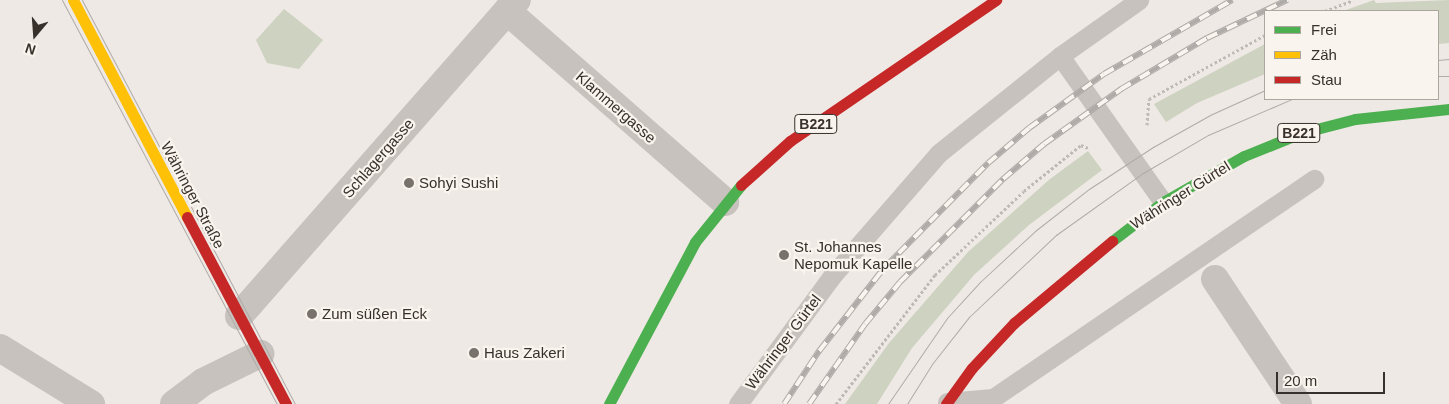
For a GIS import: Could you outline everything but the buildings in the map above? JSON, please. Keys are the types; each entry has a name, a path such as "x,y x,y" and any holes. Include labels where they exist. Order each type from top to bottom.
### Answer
{"main road":[{"name":"Währinger Straße","path":"73,0 286,404"},
{"name":"B221","path":"609,404 670,284 725,202 754,171 790,141 996,0"},
{"name":"Währinger Gürtel","path":"946,403 972,368 1014,323 1126,229 1164,202 1244,156 1301,133 1355,119 1449,109"}],"street":[{"name":"Schlagergasse","path":"239,316 512,6"},
{"name":"Klammergasse","path":"512,6 725,202"},
{"path":"1215,279 1298,404"},
{"path":"0,348 92,404"},
{"path":"174,404 203,382 260,354"}],"lane":[{"name":"Währinger Gürtel","path":"738,404 832,276 939,153 1060,56 1139,0"},
{"path":"1060,56 1164,202"},
{"path":"946,403 993,398 1314,179"}],"path":[{"path":"1328,10 1353,0"},
{"path":"1147,125 1149,99 1264,36"},
{"path":"836,404 891,329 935,274 1024,191 1081,145 1097,151"}],"green space":[{"path":"1374,0 1376,3 1449,0 1449,43 1439,44 1439,10 1346,10"},
{"path":"284,9 323,40 299,69 267,63 256,40"},
{"path":"1264,45 1264,74 1197,103 1166,122 1154,104"},
{"path":"1088,151 1102,170 1029,225 974,275 912,348 877,404 845,404 889,343 968,252 1050,179"}],"tram line":[{"path":"62,0 277,404"},
{"path":"82,0 295,404"},
{"path":"1439,60 1449,59"},
{"path":"1439,76 1449,76"},
{"path":"888,404 947,318 980,282 1035,231 1089,189 1153,147 1210,115 1264,90"},
{"path":"907,404 932,364 969,317 1056,235 1143,173 1208,135 1290,100"}],"railway":[{"path":"784,404 819,351 883,269 988,163 1029,128 1104,74 1232,0"},
{"path":"1266,10 1287,0"},
{"path":"809,404 865,324 900,282 1003,179 1044,144 1121,89 1207,38 1264,11"}],"traffic: fast":[{"path":"1112,241 1163,202 1244,156 1301,133 1355,119 1449,109"},
{"path":"609,404 695,242 741,185"}],"traffic: slow":[{"path":"73,0 187,217"}],"traffic: jam":[{"path":"741,185 790,141 996,0"},
{"path":"187,217 286,404"},
{"path":"946,404 972,368 1014,323 1112,241"}],"place":[{"name":"Sohyi Sushi","path":"409,183"},
{"name":"St. Johannes Nepomuk Kapelle","path":"784,255"},
{"name":"Zum süßen Eck","path":"312,314"},
{"name":"Haus Zakeri","path":"474,353"}]}
